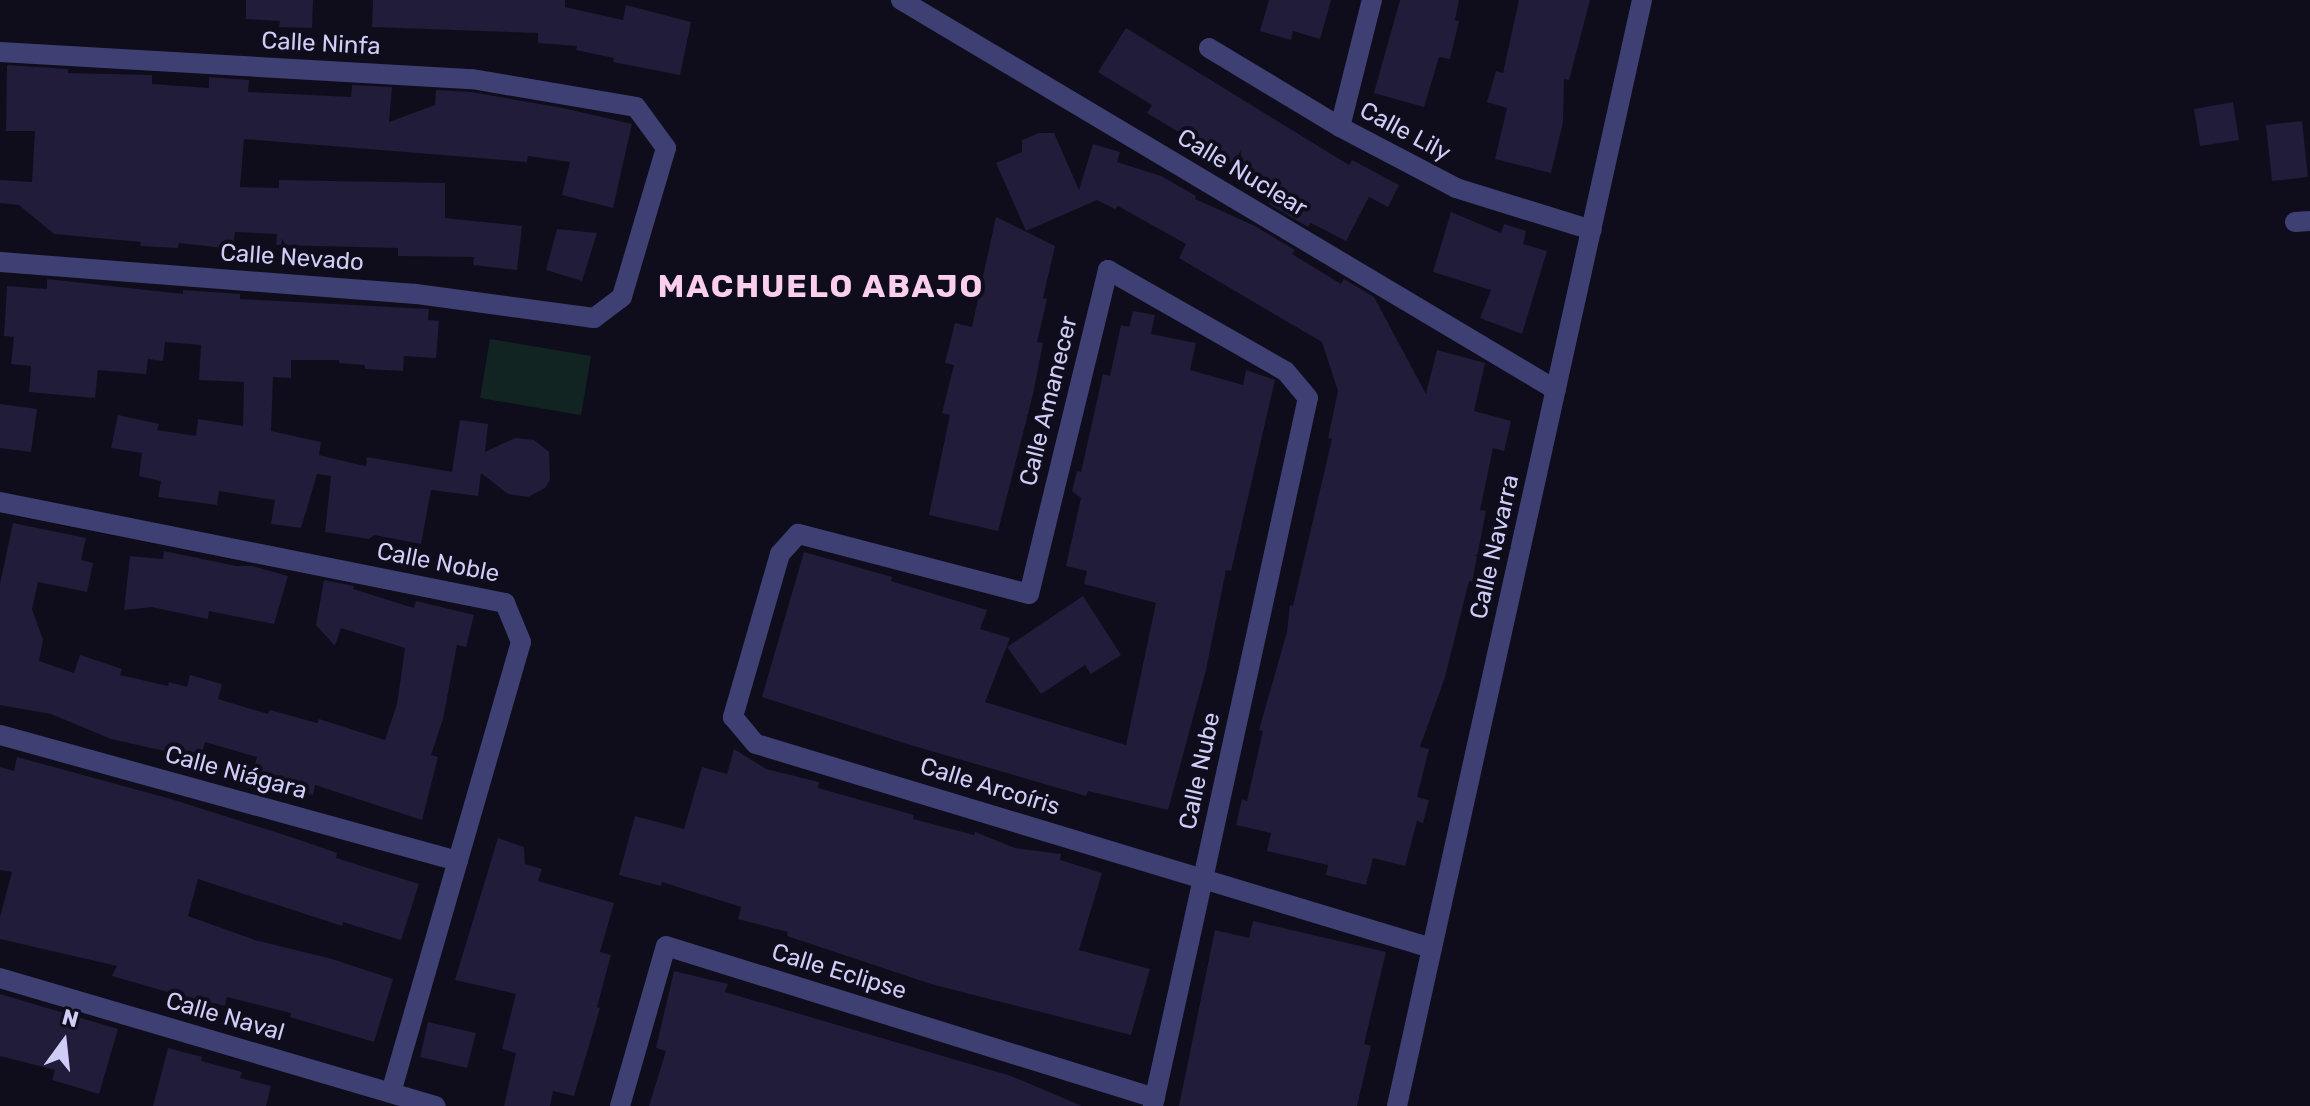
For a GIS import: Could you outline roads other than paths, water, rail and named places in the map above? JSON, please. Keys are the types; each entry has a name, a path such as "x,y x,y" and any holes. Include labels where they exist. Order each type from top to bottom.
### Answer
{"street":[{"name":"Calle Nuclear","path":"901,0 1556,390"},
{"path":"1340,127 1372,0"},
{"name":"Calle Navarra","path":"1397,1106 1642,0"},
{"name":"Calle Lily","path":"1209,48 1340,127 1456,188 1592,230"},
{"name":"Calle Ninfa","path":"0,52 472,79 636,107 666,148 622,297 594,318 578,316"},
{"name":"Calle Nevado","path":"0,262 416,294 578,316"},
{"name":"Calle Amanecer","path":"798,534 1029,594 1108,270 1285,371 1308,398 1297,447"},
{"name":"Calle Nube","path":"1154,1102 1297,447"},
{"name":"Calle Noble","path":"0,502 505,603 521,642 391,1093"},
{"name":"Calle Arcoíris","path":"798,534 780,554 733,717 756,744 1432,948"},
{"name":"Calle Niágara","path":"0,735 458,861"},
{"name":"Calle Eclipse","path":"620,1106 666,946 1154,1102"},
{"name":"Calle Naval","path":"0,978 436,1106"}],"district":[{"name":"MACHUELO ABAJO","path":"821,286"}]}
